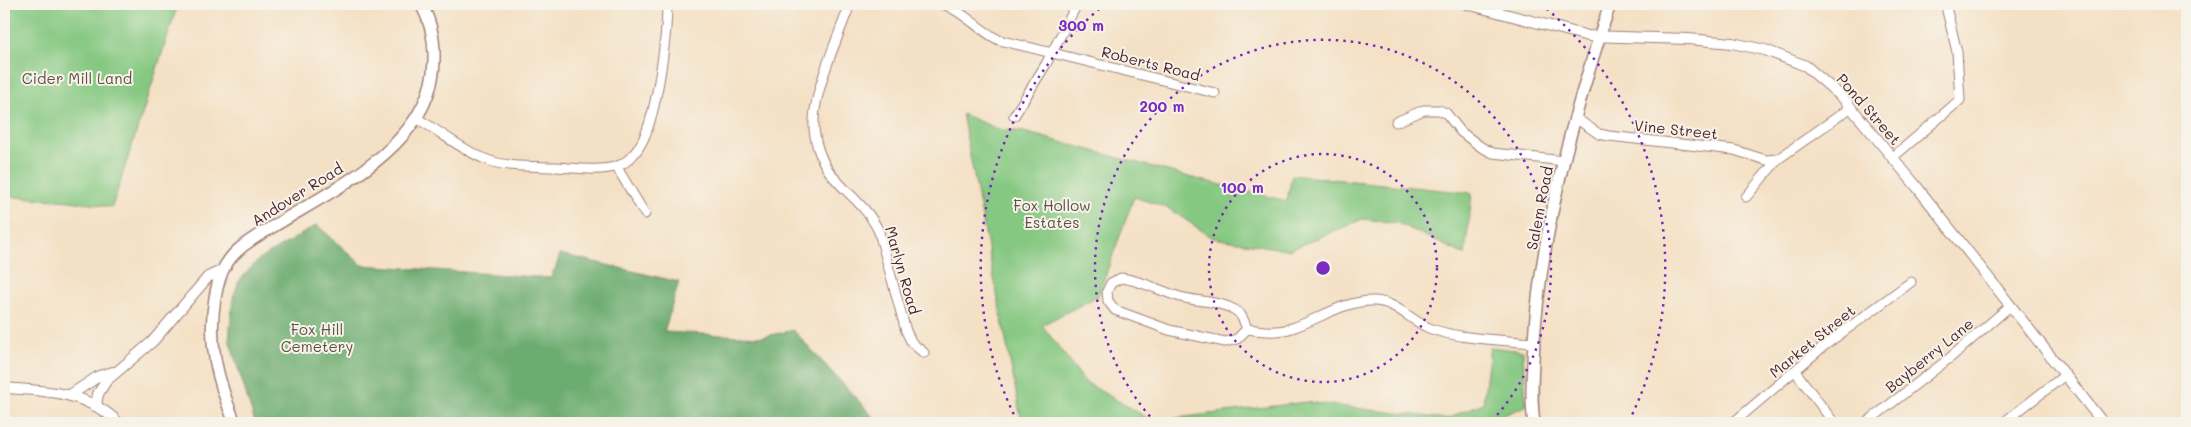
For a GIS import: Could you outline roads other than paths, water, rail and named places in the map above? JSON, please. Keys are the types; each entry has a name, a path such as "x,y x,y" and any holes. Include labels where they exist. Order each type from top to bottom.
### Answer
{"main road":[{"name":"Andover Road","path":"236,423 220,382 212,346 213,308 223,270 234,254 248,242 377,160 396,143 416,118 428,95 434,66 433,36 421,4"},
{"name":"Salem Road","path":"1534,423 1531,391 1540,290 1574,117 1610,4"}],"street":[{"path":"416,118 462,148 489,161 519,165 583,168 616,166 627,160 638,149 645,136 662,58 667,4"},
{"name":"Marlyn Road","path":"850,4 820,90 814,118 814,133 830,172 856,198 875,222 906,331 912,343 924,353"},
{"name":"Roberts Road","path":"943,4 962,12 986,33 1000,40 1216,93"},
{"path":"1014,116 1051,53 1076,4"},
{"name":"Pond Street","path":"1467,4 1588,36 1688,39 1732,43 1765,50 1806,66 1828,84 1892,158 2103,423"},
{"path":"1892,158 1960,100 1957,52 1947,11"},
{"path":"1746,197 1778,159 1850,108"},
{"path":"1396,122 1424,110 1439,110 1446,113 1461,132 1492,153 1564,161"},
{"name":"Vine Street","path":"1574,117 1600,134 1734,150 1766,160 1778,159"},
{"path":"616,166 645,214"},
{"path":"96,406 101,387 114,371 153,341 208,276 223,270"},
{"path":"1121,278 1131,279 1178,296 1231,308 1243,318 1247,329 1237,339 1224,342 1170,330 1115,310 1108,301 1107,291 1111,283 1121,278"},
{"name":"Market Street","path":"1733,423 1825,345 1911,282"},
{"path":"1247,329 1272,332 1292,328 1341,306 1357,302 1374,301 1394,306 1428,328 1446,333 1534,343"},
{"name":"Bayberry Lane","path":"1866,423 1951,357 2009,307"},
{"path":"70,395 99,376 114,371"},
{"path":"1795,371 1834,423"},
{"path":"2003,423 2065,375"},
{"path":"4,388 70,395 96,406 119,423"}],"park label":[{"name":"Cider Mill Land","path":"77,78"},
{"name":"Fox Hollow Estates","path":"1052,214"},
{"name":"Fox Hill Cemetery","path":"317,338"}]}
